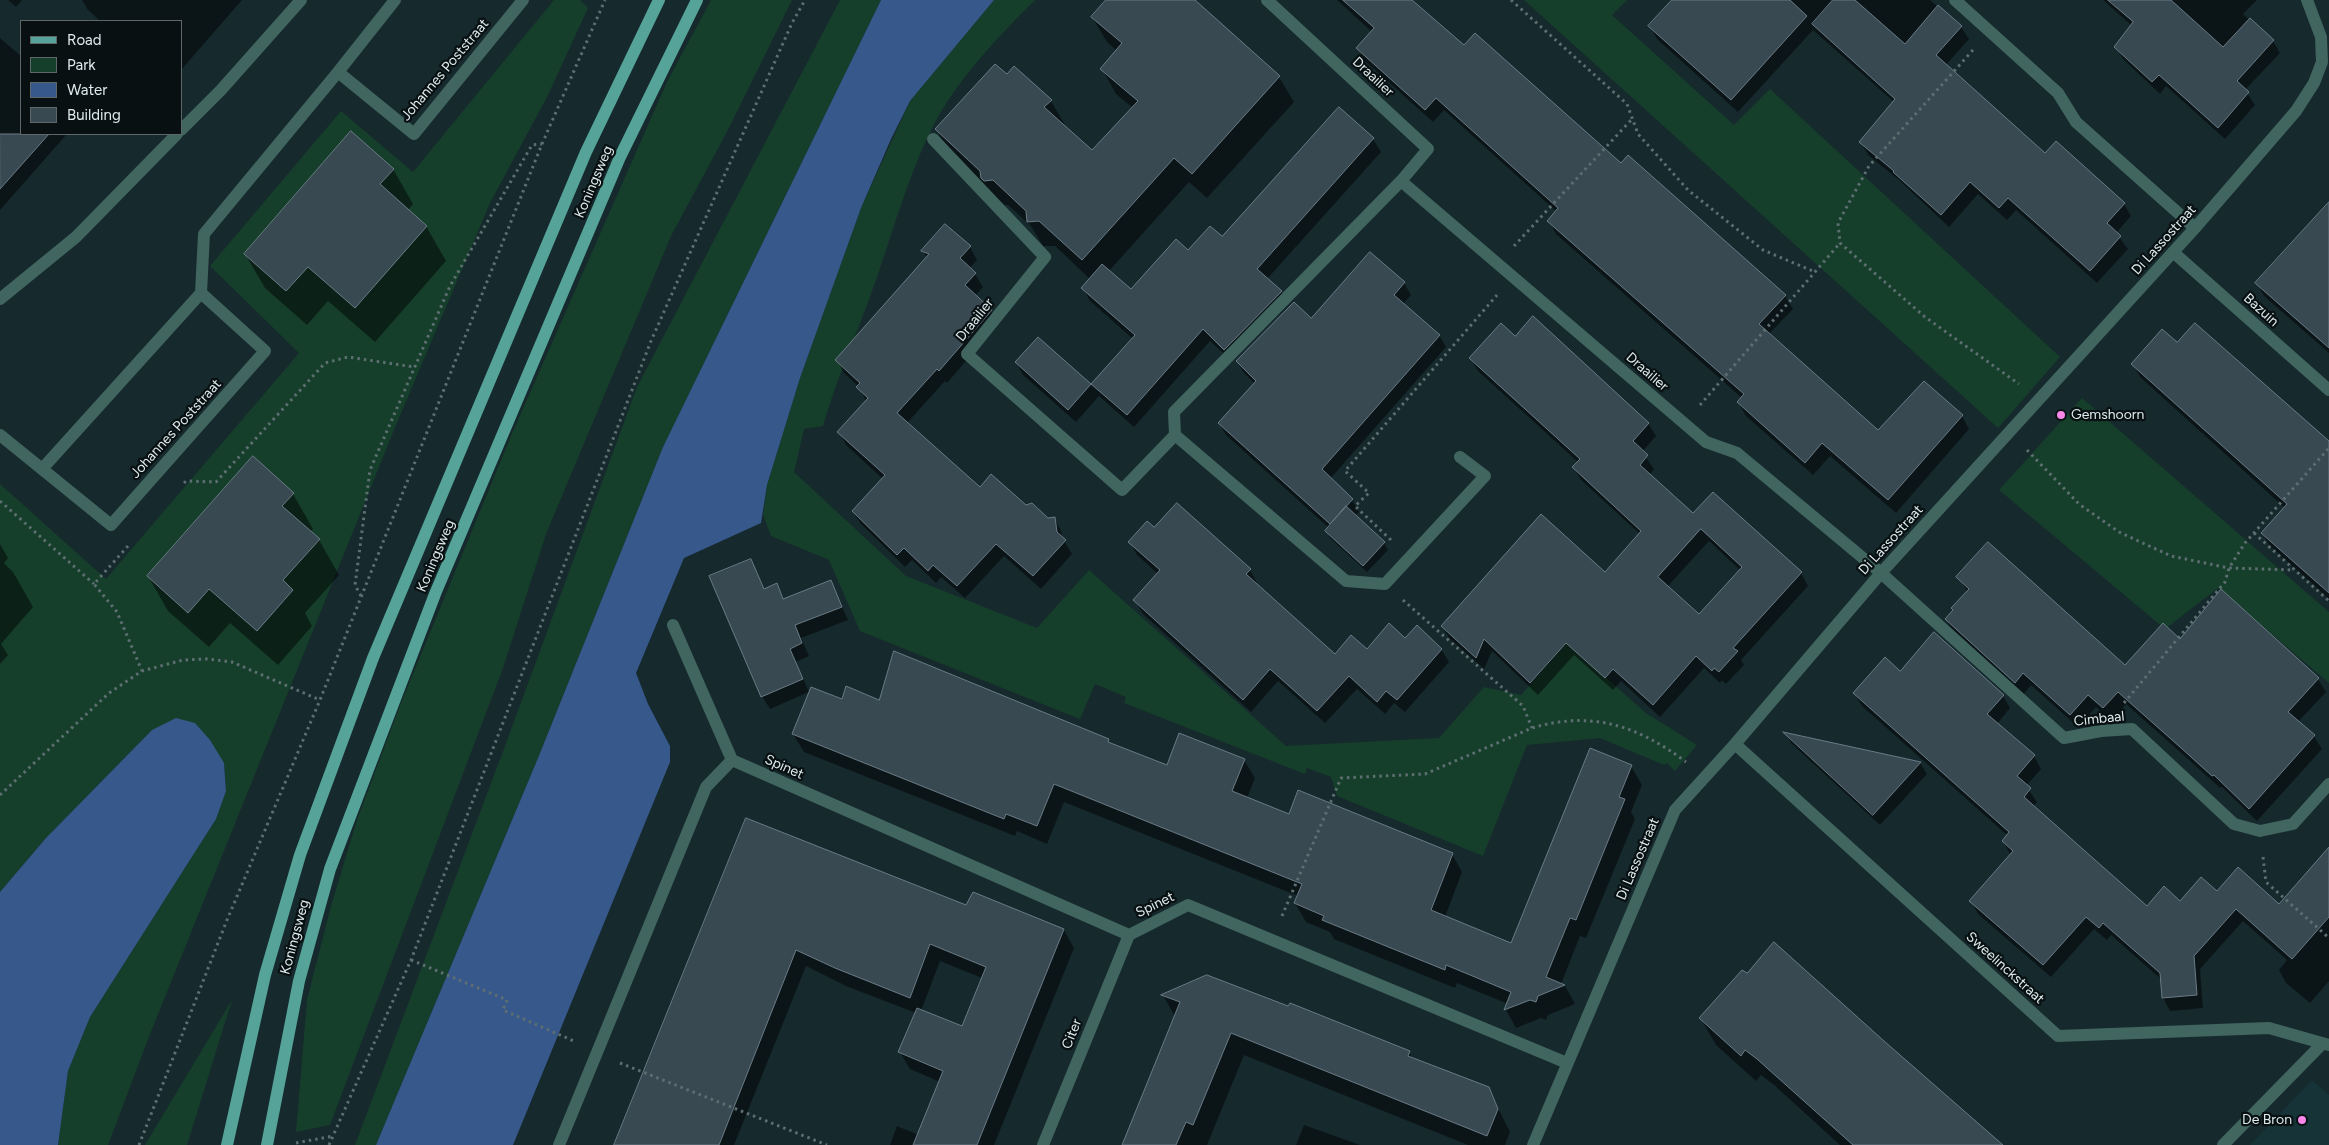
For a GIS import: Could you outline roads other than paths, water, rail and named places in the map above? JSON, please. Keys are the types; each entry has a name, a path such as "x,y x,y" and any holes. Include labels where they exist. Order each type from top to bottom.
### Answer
{"main road":[{"name":"Koningsweg","path":"227,1145 265,974 300,855 373,658 586,152 659,0"},
{"name":"Koningsweg","path":"267,1145 299,981 330,869 435,594 620,157 697,0"}],"street":[{"path":"182,129 221,90 301,0"},
{"path":"42,469 201,293 204,234 395,0"},
{"name":"Johannes Poststraat","path":"338,72 414,134 523,0"},
{"name":"Draailier","path":"933,140 1045,257 967,354 1122,490 1175,435 1174,412 1401,180 1428,149 1267,0"},
{"path":"1955,0 2058,92 2076,122 2195,228"},
{"name":"Di Lassostraat","path":"1533,1145 1675,810 1735,744 1881,573 2195,228 2296,111 2314,83 2322,62 2325,37 2307,0"},
{"path":"0,299 76,237 177,135"},
{"name":"Draailier","path":"1401,180 1684,424 1706,442 1737,453 1881,573"},
{"name":"Bazuin","path":"2173,252 2329,390"},
{"name":"Johannes Poststraat","path":"0,436 111,525 265,351 201,293"},
{"path":"1175,435 1346,581 1385,584 1485,476 1460,456"},
{"name":"Cimbaal","path":"1881,573 2064,738 2101,731 2132,729 2234,824 2260,831 2293,824 2329,784"},
{"path":"559,1145 706,787 732,760 673,625"},
{"name":"Sweelinckstraat","path":"1735,744 2058,1036 2269,1028 2326,1045 2223,1145"},
{"name":"Spinet","path":"732,760 1129,935 1188,905 1567,1062"},
{"name":"Citer","path":"1043,1145 1129,935"}],"water":[{"path":"881,0 994,0 910,101 891,139 861,208 800,378 767,485 761,523 684,558 636,673 648,704 670,746 670,762 513,1145 376,1145 538,758 663,447"},
{"path":"176,718 195,723 210,740 224,763 226,791 216,819 90,1017 68,1071 58,1145 0,1145 0,892 46,838 152,730"}],"place":[{"name":"Gemshoorn","path":"2061,415"},
{"name":"De Bron","path":"2302,1120"}]}
